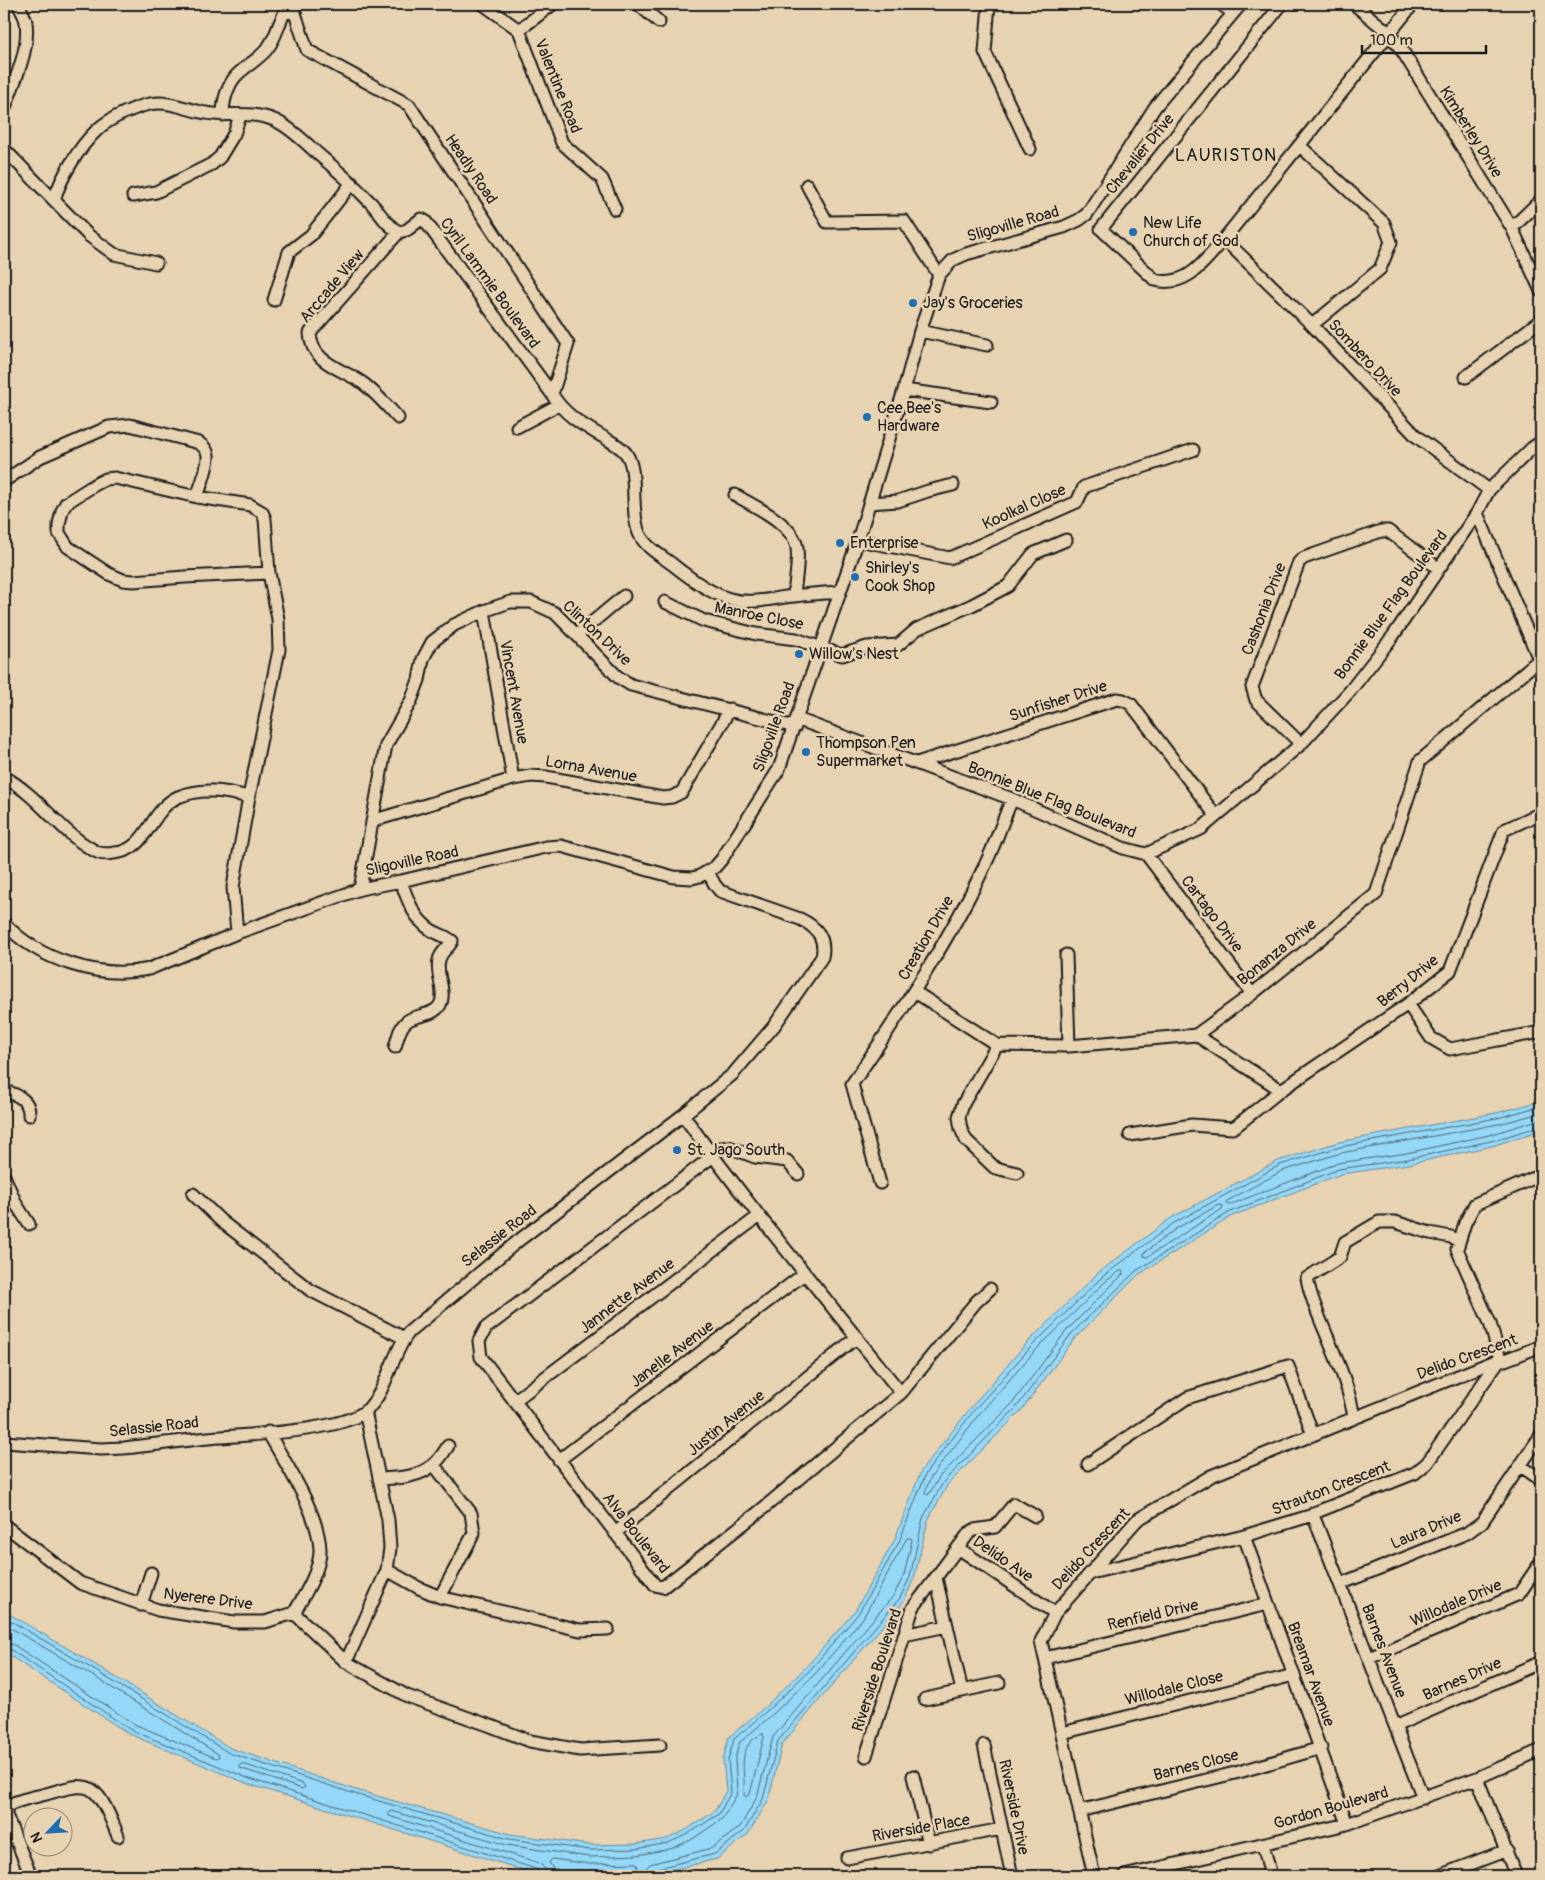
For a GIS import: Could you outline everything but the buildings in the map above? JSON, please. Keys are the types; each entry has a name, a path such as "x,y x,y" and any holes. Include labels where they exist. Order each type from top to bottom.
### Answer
{"street":[{"path":"4,110 22,58 27,37 25,20 18,4"},
{"name":"Valentine Road","path":"483,4 519,30 562,143 602,179 615,209"},
{"path":"519,30 554,4"},
{"path":"638,4 659,22"},
{"path":"989,4 985,52 1030,150"},
{"path":"1221,4 1233,13"},
{"name":"Sligoville Road","path":"4,923 49,957 68,964 129,972 149,969 237,933 360,889 554,845 674,877 692,878 708,872 722,859 779,769 858,540 920,331 939,275 953,260 966,254 1064,227 1087,214 1155,107 1241,4"},
{"name":"Chevalier Drive","path":"1224,239 1200,266 1182,279 1167,283 1155,280 1101,229 1282,4"},
{"name":"Kimberley Drive","path":"1354,4 1390,34 1403,52 1512,228 1541,291"},
{"path":"1224,239 1413,4"},
{"path":"223,115 226,92 238,74 265,52 276,38 284,14 293,7"},
{"name":"Headly Road","path":"293,7 307,50 409,105 568,344 552,394"},
{"path":"54,200 59,183 81,149 97,129 118,116 139,107 156,103 173,104 202,113 240,116 253,114 269,117 279,122 352,183 371,203 385,222 399,232"},
{"path":"133,196 156,192 212,164 220,157 234,134 240,116"},
{"path":"1300,146 1384,223 1391,242 1380,269 1312,325"},
{"path":"4,149 88,235 114,254 156,264"},
{"path":"274,300 289,252 311,235 352,183"},
{"path":"806,185 827,222 904,221 939,275"},
{"path":"1512,228 1541,200"},
{"name":"Cyril Lammie Boulevard","path":"399,232 407,230 421,219 425,221 552,394 558,405 571,417 621,448 627,455 631,465 635,520 639,534 649,546 681,572 730,599 753,602 839,592"},
{"name":"Arccade View","path":"398,418 382,399 363,383 325,361 311,344 310,333 399,232"},
{"name":"Sombero Drive","path":"1224,239 1312,325 1416,436 1489,490"},
{"path":"1466,377 1541,320"},
{"path":"920,331 987,346"},
{"path":"904,390 991,402"},
{"path":"517,427 558,405"},
{"path":"4,481 40,457 108,427 130,425 199,443 206,448 207,462 197,497"},
{"name":"Bonnie Blue Flag Boulevard","path":"796,723 917,763 1012,799 1122,848 1146,854 1201,829 1301,744 1350,691 1392,636 1477,513 1489,490 1532,448 1541,442"},
{"name":"Koolkal Close","path":"858,540 950,558 1077,502 1084,487 1193,450"},
{"path":"237,933 233,886 249,796 279,650 278,619 269,573 266,527 262,512 250,505 197,497 116,478 106,479 66,503 59,524 59,533 68,547 109,574 123,580 145,581 269,573"},
{"path":"869,503 898,501 953,485"},
{"path":"735,495 774,519 794,539 797,548 794,596"},
{"path":"1477,513 1540,659"},
{"name":"Cashonia Drive","path":"1301,744 1256,700 1252,687 1299,562 1304,558 1381,531 1388,531 1438,568"},
{"name":"Manroe Close","path":"665,602 704,621 756,634 796,639 842,655 867,647 898,645 917,629 972,605 1008,586 1033,554 1066,540"},
{"path":"578,634 624,596"},
{"name":"Clinton Drive","path":"360,889 386,744 411,701 419,680 423,659 432,642 454,625 484,611 510,602 531,602 555,613 578,634 618,677 631,684 730,709 796,723"},
{"name":"Vincent Avenue","path":"484,611 513,779"},
{"name":"Bonanza Drive","path":"1196,1035 1252,994 1376,894 1420,761 1540,659"},
{"name":"Sunfisher Drive","path":"917,763 1117,699 1123,700 1131,704 1216,816"},
{"name":"Lorna Avenue","path":"372,821 513,779 531,776 663,798 672,797 682,792 730,709"},
{"path":"4,777 17,784 75,838 101,854 116,854 128,851 141,840 160,812 176,798 198,791 220,790 249,796"},
{"name":"Creation Drive","path":"880,1183 852,1084 915,992 951,931 986,862 1012,799"},
{"name":"Berry Drive","path":"1130,1134 1192,1124 1232,1128 1281,1090 1408,1004 1450,971 1504,830 1541,813"},
{"name":"Cartago Drive","path":"1146,854 1252,994"},
{"name":"Selassie Road","path":"4,1442 92,1448 124,1448 332,1424 347,1421 365,1411 382,1387 396,1351 404,1338 456,1291 518,1241 683,1115 733,1074 774,1026 822,957 821,938 812,924 720,891 708,872"},
{"path":"395,1047 399,1032 407,1021 438,1009 441,1002 442,986 438,967 439,959 452,941 423,925 406,897 401,881"},
{"path":"1066,955 1069,1046"},
{"path":"915,992 997,1046 1069,1046 1196,1035 1281,1090"},
{"path":"1408,1004 1431,1038 1450,1049 1541,1032"},
{"path":"997,1046 963,1104 959,1117 961,1129 966,1140 995,1168 1017,1173"},
{"path":"4,1091 15,1093 26,1102 30,1108 29,1115"},
{"path":"683,1115 804,1274 901,1393"},
{"path":"711,1153 729,1147 755,1157 787,1161 798,1174"},
{"name":"Alva Boulevard","path":"711,1153 486,1328 479,1341 481,1357 655,1585 663,1586 760,1511 901,1393 976,1302 990,1289"},
{"path":"1500,1359 1490,1323 1457,1249 1458,1241 1475,1204 1541,1175"},
{"path":"4,1176 16,1204 29,1224"},
{"path":"193,1194 221,1222 310,1290 404,1338"},
{"name":"Jannette Avenue","path":"514,1401 759,1216"},
{"path":"1354,1418 1350,1394 1313,1300 1307,1281 1308,1276 1340,1257 1345,1242 1379,1222 1395,1222 1430,1234 1451,1237 1458,1241"},
{"name":"Janelle Avenue","path":"559,1460 804,1274"},
{"name":"Justin Avenue","path":"615,1534 857,1337"},
{"name":"Delido Crescent","path":"1094,1876 1041,1641 1055,1613 1138,1520 1212,1476 1500,1359 1505,1360 1541,1346"},
{"name":"Strauton Crescent","path":"1091,1573 1244,1536 1313,1515 1415,1473 1427,1463 1500,1359"},
{"path":"1088,1464 1187,1398 1288,1366 1313,1435"},
{"path":"346,1662 387,1570 390,1548 388,1520 365,1411"},
{"path":"268,1432 312,1514 320,1550 312,1582 294,1613 346,1662 407,1696 530,1741 580,1750 660,1745"},
{"name":"Laura Drive","path":"1340,1584 1467,1532 1482,1522 1541,1435"},
{"path":"379,1479 403,1478 419,1474 434,1465 448,1446"},
{"path":"434,1465 471,1513 474,1533 440,1597"},
{"path":"1521,1466 1541,1480"},
{"name":"Riverside Boulevard","path":"866,1756 913,1608 969,1533 974,1530 995,1527 1011,1505 1016,1504 1035,1516"},
{"name":"Barnes Avenue","path":"1313,1515 1423,1798"},
{"name":"Nyerere Drive","path":"4,1525 80,1583 158,1610 234,1622 265,1622 294,1613"},
{"name":"Breamar Avenue","path":"1244,1536 1347,1824"},
{"name":"Delido Ave","path":"958,1548 1055,1613"},
{"name":"Willodale Drive","path":"1369,1658 1519,1594 1541,1562"},
{"path":"387,1570 419,1588 440,1597 580,1630 608,1629"},
{"path":"141,1604 151,1573"},
{"path":"936,1578 962,1691"},
{"name":"Renfield Drive","path":"1045,1658 1268,1604"},
{"path":"904,1635 947,1626"},
{"name":"Barnes Drive","path":"1395,1726 1541,1662"},
{"name":"Willodale Close","path":"1062,1733 1294,1675"},
{"path":"924,1699 999,1683"},
{"name":"Riverside Drive","path":"984,1745 1012,1876"},
{"name":"Barnes Close","path":"1079,1811 1239,1772 1321,1748"},
{"name":"Gordon Boulevard","path":"1124,1876 1347,1824 1477,1778 1541,1750"},
{"path":"913,1776 929,1844"},
{"path":"1477,1778 1516,1876"},
{"path":"31,1876 6,1815 6,1807 15,1801 71,1788 88,1787 100,1799 118,1836"},
{"name":"Riverside Place","path":"847,1858 1002,1829"},
{"path":"1263,1844 1272,1876"},
{"path":"1439,1876 1507,1850"}],"water":[{"path":"1541,1101 1541,1130 1492,1146 1409,1164 1341,1174 1232,1216 1138,1275 1075,1338 1020,1412 948,1484 928,1520 914,1578 904,1601 782,1744 768,1801 748,1834 717,1859 645,1876 539,1875 248,1784 129,1734 4,1652 4,1611 230,1748 356,1790 510,1834 590,1845 635,1844 667,1839 686,1830 715,1811 726,1791 723,1759 729,1737 765,1707 807,1666 855,1611 895,1539 921,1471 972,1406 1026,1344 1098,1273 1171,1218 1278,1161 1339,1142 1496,1113"}],"place":[{"name":"New Life Church of God","path":"1133,232"},
{"name":"Jay's Groceries","path":"913,303"},
{"name":"Cee Bee's Hardware","path":"867,417"},
{"name":"Enterprise","path":"840,543"},
{"name":"Shirley's Cook Shop","path":"855,577"},
{"name":"Willow's Nest","path":"799,654"},
{"name":"Thompson Pen Supermarket","path":"806,752"},
{"name":"St. Jago South","path":"677,1150"}],"district":[{"name":"LAURISTON","path":"1226,155"}]}
